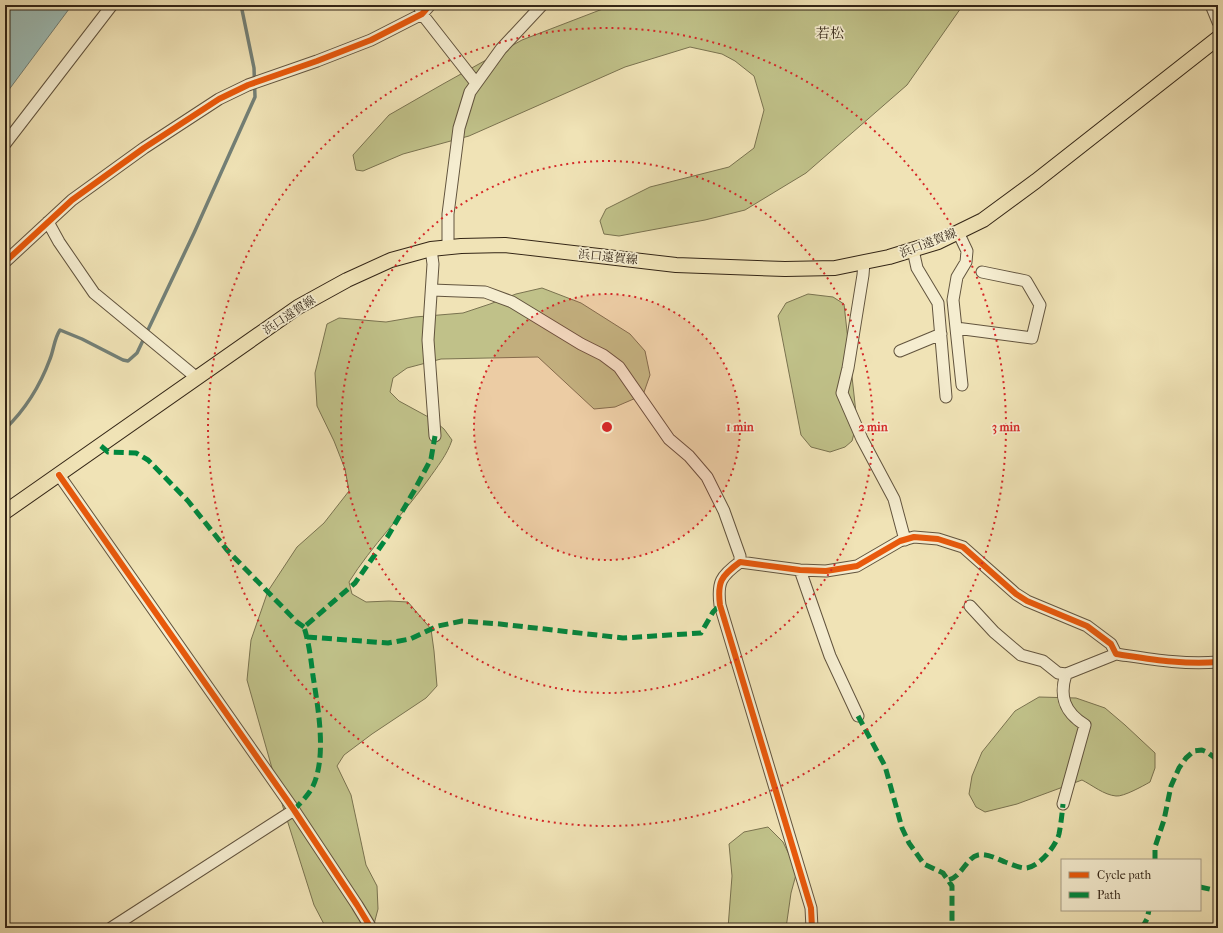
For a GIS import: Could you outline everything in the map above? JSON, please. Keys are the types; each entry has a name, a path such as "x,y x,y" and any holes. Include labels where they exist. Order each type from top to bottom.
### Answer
{"main road":[{"name":"浜口遠賀線","path":"5,512 298,307 347,280 391,260 431,249 461,246 505,245 676,265 725,268 835,268 889,257 938,242 983,220 1036,181 1218,38"}],"street":[{"path":"5,144 112,5"},
{"path":"5,262 72,200 144,148 219,98 248,85 317,62 371,40 430,5"},
{"path":"448,248 448,214 459,128 470,92 501,49 542,5"},
{"path":"1211,5 1218,22"},
{"path":"421,9 476,83"},
{"path":"48,222 59,242 94,293 197,378"},
{"path":"958,232 967,251 966,262 957,277 953,300 962,385"},
{"path":"431,249 433,264 428,340 435,436"},
{"path":"913,250 917,268 938,303 946,397"},
{"path":"864,262 861,290 848,368 842,393 862,439 894,500 905,540"},
{"path":"956,328 1032,338 1040,305 1026,281 982,272"},
{"path":"432,290 484,292 512,302 581,344 603,355 619,367 669,439 689,456 707,477 724,511 740,556 740,562"},
{"path":"900,351 941,334"},
{"path":"59,474 294,810 357,905 370,928"},
{"path":"812,928 811,908 720,605 720,581 730,569 740,562 800,570 826,571 857,566 900,541 914,537 938,539 963,547 1016,594 1027,601 1087,626 1111,644 1116,654"},
{"path":"800,570 830,656 858,716"},
{"path":"970,606 994,632 1022,655 1043,661 1058,673 1066,674 1116,654 1176,663 1204,664 1218,662"},
{"path":"1063,804 1085,725 1077,720 1067,707 1062,694 1066,674"},
{"path":"112,928 294,810"}],"green space":[{"path":"613,5 963,5 907,85 806,173 745,210 705,220 619,236 604,234 600,221 606,209 650,187 729,167 754,148 764,110 754,76 735,61 722,54 690,47 625,67 469,136 403,154 363,171 356,170 353,155 389,115 522,40"},
{"path":"542,288 581,303 630,334 645,351 650,375 643,395 615,407 594,409 538,357 441,359 407,368 393,378 390,392 399,401 432,419 444,429 452,440 445,456 428,480 368,555 349,582 352,594 366,602 408,602 431,629 437,686 426,698 372,734 344,755 337,766 351,795 366,865 377,886 378,909 373,928 326,928 314,905 283,807 247,680 251,640 268,591 297,547 324,523 349,491 345,469 334,441 317,406 315,373 327,324 339,318 386,322 415,317 463,313 516,294"},
{"path":"808,294 833,297 844,304 857,422 852,441 845,447 830,452 811,447 801,435 778,316 786,303"},
{"path":"1039,697 1076,698 1105,708 1155,753 1155,768 1150,782 1128,793 1116,796 1103,792 1082,780 1017,804 985,812 976,807 969,794 972,776 982,752 1015,711"},
{"path":"768,827 783,842 797,871 791,893 786,928 728,928 732,876 729,844 744,832"}],"water":[{"path":"5,5 72,5 5,95"}],"waterway":[{"path":"5,429 32,397 46,369 56,337 60,330 82,339 123,360 128,361 137,353 194,233 255,97 254,68 241,5"}],"marked path":[{"path":"294,810 307,796 313,786 320,761 319,717 310,652 304,627 355,583 388,536 431,459 435,436"},
{"path":"101,446 108,452 136,453 148,460 188,501 227,550 297,622 304,627"},
{"path":"307,637 388,643 410,639 438,626 462,621 623,638 701,633 713,612 720,605"},
{"path":"858,716 885,766 902,828 909,843 924,864 943,873 952,886 952,928"},
{"path":"1155,859 1155,847 1164,820 1171,786 1179,768 1186,758 1194,751 1202,750 1218,760"},
{"path":"949,880 954,878 974,856 978,855 995,858 1023,868 1031,867 1036,864 1051,850 1057,839 1063,804"},
{"path":"1201,887 1218,891"},
{"path":"1142,928 1147,919 1149,911"}],"cycle path":[{"path":"5,262 72,200 144,148 219,99 248,85 371,40 422,14 430,5"},
{"path":"59,475 294,810 371,928"},
{"path":"812,928 811,908 720,605 719,591 722,580 728,571 740,562 800,570 826,571 857,566 900,541 914,537 938,539 963,547 1016,594 1027,601 1087,626 1111,644 1116,654 1179,662 1218,662"}],"district":[{"name":"若松","path":"830,33"}]}
